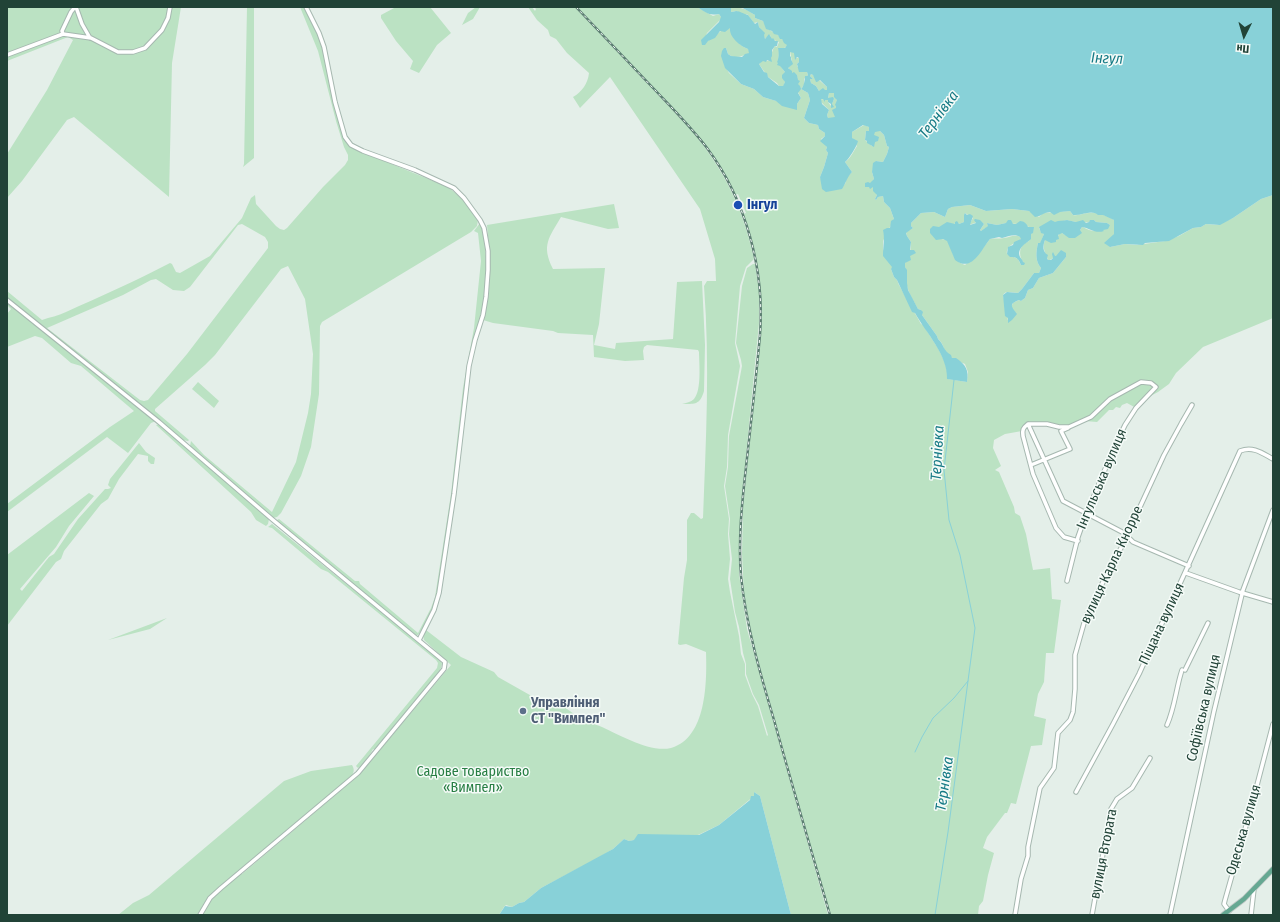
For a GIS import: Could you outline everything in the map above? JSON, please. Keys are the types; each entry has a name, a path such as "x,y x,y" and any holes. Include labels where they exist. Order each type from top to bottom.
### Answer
{"main road":[{"path":"1223,915 1254,889 1273,869"}],"street":[{"path":"63,34 62,31 71,12 76,7 82,24 90,38"},
{"path":"7,55 63,34 90,38 118,52 133,52 140,50 149,44 162,30 168,18 170,7"},
{"path":"306,7 324,47 334,102 348,141 356,148 415,170 454,188 464,198 480,220 485,231 489,262 486,297 483,315 469,366 459,456 439,593 434,610 419,640"},
{"path":"7,300 159,422 273,520 446,664 444,669 358,773 221,888 210,898 200,915"},
{"name":"Інгульська вулиця","path":"1068,581 1078,537 1125,425 1136,408 1156,387 1151,384 1141,382 1110,399 1091,417 1069,427"},
{"name":"вулиця Карла Кнорре","path":"1015,915 1021,879 1028,856 1028,847 1040,788 1054,768 1058,733 1070,720 1073,712 1075,690 1075,655 1086,616 1127,536 1161,462 1192,405"},
{"path":"1069,427 1059,427 1047,424 1028,424 1022,431 1022,436 1033,474 1056,528 1064,537 1078,541"},
{"path":"1028,424 1064,502 1127,536 1133,542 1189,566"},
{"path":"1031,465 1070,449 1061,431 1069,427"},
{"name":"Піщана вулиця","path":"1076,792 1128,697 1240,452 1245,449 1254,449 1273,459"},
{"name":"Софіївська вулиця","path":"1170,915 1214,711 1242,593 1273,510"},
{"path":"1186,573 1242,593 1273,602"},
{"path":"1168,725 1173,713 1177,687 1208,623"},
{"name":"Одеська вулиця","path":"1229,911 1224,904 1255,796 1273,724"},
{"name":"вулиця Втората","path":"1092,915 1111,809 1117,799 1132,788 1150,758"},
{"path":"1251,915 1254,889"}],"green space":[{"path":"7,7 169,7 165,22 158,34 143,48 136,51 122,52 90,37 69,33 69,35 81,36 111,50 131,54 141,51 159,34 168,18 170,7 181,7 172,63 169,197 74,117 67,120 22,181 7,198 7,154 47,90 73,40 68,37 7,61"},
{"path":"247,7 254,7 254,158 243,167 244,164"},
{"path":"300,7 305,7 318,33 333,102 347,142 394,165 448,187 463,199 478,220 477,226 471,232 322,322 320,326 319,394 311,447 301,476 281,513 277,517 273,518 190,446 191,441 204,455 272,512 296,462 311,394 313,354 305,299 288,266 281,269 215,355 155,409 155,411 189,440 188,441 183,440 7,299 7,291 42,320 63,313 170,263 176,272 180,273 210,256 242,218 251,198 255,195 256,204 276,226 284,230 287,228 348,160 348,155 336,121 318,51","holes":["242,224 265,237 268,242 268,248 187,354 148,400 140,400 47,328 123,295 151,280 156,279 173,290 184,291 190,287 238,225"]},
{"path":"396,7 430,7 451,33 437,45 419,73 410,69 413,61 396,41 381,18 381,15"},
{"path":"476,7 480,7 473,19 462,25 468,13"},
{"name":"Садове товариство «Вимпел»","path":"528,7 532,7 535,11 536,9 534,7 575,7 693,132 714,162 731,191 750,241 754,259 746,267 740,286 735,343 740,366 728,435 727,467 724,486 729,519 728,534 730,559 728,579 741,654 745,664 745,675 758,706 767,736 768,735 759,705 753,694 746,674 746,664 735,612 730,579 732,559 729,534 730,519 725,486 728,467 729,436 742,366 736,343 742,286 747,268 755,264 759,291 759,323 741,507 739,574 747,629 828,915 791,915 760,796 754,792 754,796 719,825 698,835 637,837 635,840 629,841 624,839 613,849 600,857 541,888 524,902 512,907 506,905 499,915 118,915 133,903 149,895 284,781 311,771 352,765 354,768 350,778 240,871 242,874 359,775 451,665 424,640 423,635 426,630 461,657 494,672 498,677 544,703 549,702 559,704 582,719 645,746 663,749 671,748 683,742 692,733 698,721 705,692 706,652 686,644 678,644 687,560 687,520 691,513 694,513 701,519 703,518 707,373 704,286 707,281 716,281 715,259 700,209 610,77 580,108 573,97 584,87 589,73 567,53 556,39 550,36 548,30 537,20"},
{"path":"577,7 697,7 713,16 719,14 721,19 707,33 706,36 708,41 729,27 738,42 743,47 748,49 750,53 739,57 734,57 728,54 726,48 724,48 724,64 729,73 741,84 754,89 763,97 776,101 797,104 801,98 798,92 797,75 791,73 788,67 792,62 790,51 795,53 796,58 799,58 797,66 803,72 807,72 808,75 804,79 804,85 801,89 808,93 810,100 804,118 809,123 818,125 819,129 825,133 825,136 821,139 827,147 826,150 828,153 820,177 826,191 836,189 845,184 847,177 852,172 845,162 857,146 852,138 852,132 864,125 869,127 869,131 866,131 865,140 872,146 875,131 880,131 884,135 887,146 889,147 883,162 876,161 872,172 874,179 869,186 873,187 877,195 876,200 878,197 883,196 884,202 890,208 894,219 883,241 883,249 893,267 891,269 894,277 921,324 924,325 942,356 948,379 967,382 968,372 965,364 949,356 945,351 937,336 922,315 921,310 918,309 907,286 905,263 910,256 911,242 906,232 913,228 911,223 921,213 934,212 945,217 948,209 952,207 970,205 986,211 1012,209 1029,211 1039,217 1043,213 1070,211 1073,215 1096,213 1114,220 1114,234 1110,247 1125,244 1137,245 1165,241 1179,236 1193,228 1201,227 1206,224 1217,225 1233,218 1261,199 1273,195 1273,318 1203,347 1176,373 1169,384 1143,400 1136,408 1127,403 1122,405 1120,408 1116,407 1113,410 1109,410 1097,422 1085,421 1069,427 1047,424 1028,424 1022,431 1005,434 994,440 993,448 1001,466 995,470 999,472 1014,507 1015,513 1020,516 1026,534 1033,570 1050,568 1052,599 1061,600 1054,653 1046,653 1044,682 1038,694 1034,716 1046,719 1042,745 1031,746 1016,804 1011,803 1007,813 1005,813 987,837 983,848 994,853 983,901 979,906 978,915 830,915 753,642 744,596 742,553 743,508 761,329 757,271 743,214 746,213 738,194 735,195 706,146 694,131","holes":["965,213 973,218 969,225 980,221 984,224 980,230 981,231 989,226 987,223 997,225 1011,222 1013,224 1033,227 1029,241 1023,245 1020,250 1020,256 1023,262 1021,265 1018,259 1007,254 1009,247 1021,239 1021,237 1016,236 990,239 979,253 965,265 957,261 947,240 936,238 931,233 941,227 964,222","1067,220 1075,222 1089,222 1094,220 1096,222 1107,223 1110,225 1094,231 1082,227 1080,230 1065,235 1060,233 1055,240 1045,240 1044,248 1048,260 1053,258 1053,255 1055,257 1066,257 1053,273 1039,278 1033,288 1028,290 1025,298 1021,301 1019,300 1013,303 1012,309 1015,312 1007,320 1008,318 1003,295 1004,293 1018,293 1034,273 1039,273 1041,268 1036,253 1038,243 1040,244 1044,234 1039,228"]},
{"path":"731,7 738,7 749,11 755,15 755,18 763,21 768,29 778,35 787,44 787,46 779,52 779,63 785,72 785,82 783,87 779,86 768,77 759,64 762,60 769,61 775,46 777,47 779,42 771,39 770,35 765,39 758,22 754,23 747,14 745,15 736,11 731,12"},
{"path":"811,74 827,87 827,90 819,91 816,86 811,83 810,79 813,79 810,76"},
{"path":"829,93 834,93 837,100 835,118 828,118 827,115 829,110 821,102 821,99 828,100 831,106 834,99 828,98"},
{"path":"614,204 619,228 608,229 561,217 548,242 547,248 549,261 553,269 605,268 599,324 594,345 615,349 616,343 673,339 677,282 702,281 705,345 704,391 701,399 696,403 682,404 690,402 697,395 700,369 698,350 647,345 644,347 643,351 644,360 625,361 594,357 593,335 558,333 553,331 493,323 483,320 489,284 487,225"},
{"path":"480,223 484,237 486,258 486,289 483,310 474,340 438,592 428,620 416,636 275,521 279,519 355,581 359,581 360,584 418,633 435,597 451,494 463,388 474,328 481,261 478,233 474,231"},
{"path":"7,301 156,421 151,423 128,453 107,437 7,512 7,504 110,427 134,411 81,366 71,363 42,338 35,336 7,347 7,314 11,309 7,305"},
{"path":"198,382 219,401 214,408 192,389"},
{"path":"159,424 269,519 268,524 266,526 256,520 251,512 156,425"},
{"path":"139,443 146,452 155,458 154,464 151,464 148,461 148,456 138,454 119,479 108,499 101,504 64,551 61,559 56,562 7,626 7,555 89,493 94,496 69,526 56,547 20,589 22,591 49,557 54,554 78,519 105,489 111,488 108,485 110,479"},
{"path":"272,524 441,660 442,664 440,671 375,750 373,749 365,762 358,768 356,766 437,668 438,663 328,572 321,569 272,528 268,527"},
{"path":"167,618 150,629 108,640"}],"water":[{"path":"697,7 731,7 731,12 740,12 748,15 755,24 758,22 759,27 765,33 765,39 769,34 772,39 773,38 775,41 778,41 777,46 775,46 772,50 772,62 767,60 766,62 763,61 759,64 764,72 767,73 768,77 779,86 783,86 785,82 782,75 785,72 780,66 777,65 779,55 778,48 785,48 787,45 778,35 766,29 763,21 755,18 755,15 741,7 1273,7 1273,195 1261,199 1220,225 1206,224 1201,227 1193,228 1169,241 1145,243 1143,245 1125,244 1110,247 1104,243 1114,234 1114,220 1095,213 1073,215 1070,211 1060,212 1054,215 1050,212 1035,217 1029,211 1012,209 986,211 970,205 952,207 948,209 945,217 934,212 921,213 911,223 913,228 906,233 911,242 910,250 914,250 916,253 910,256 911,260 905,263 907,270 908,290 918,309 923,312 922,315 946,352 951,355 952,358 956,358 966,368 968,374 967,382 947,379 944,361 936,344 915,313 912,312 897,280 894,277 891,269 892,267 883,256 883,230 890,228 891,221 894,219 890,208 884,202 883,196 878,197 876,200 875,199 877,195 873,191 873,187 870,189 869,187 865,187 865,183 870,183 874,179 872,172 873,163 876,161 883,162 887,154 889,147 887,146 884,135 880,131 875,132 874,135 879,137 878,141 875,142 874,147 865,140 866,131 869,131 869,127 863,125 852,132 852,138 858,141 853,152 845,162 852,172 842,189 826,192 822,189 820,177 828,153 826,150 827,147 820,141 825,136 825,133 819,129 818,125 809,123 804,118 810,100 808,93 801,89 798,93 801,98 797,104 797,110 782,106 776,101 763,97 754,89 741,84 725,68 721,56 722,51 726,48 728,54 731,56 742,57 749,53 748,49 733,38 730,28 725,32 720,31 715,38 708,41 705,45 702,45 701,40 719,22 721,17 719,14 710,14","holes":["790,52 794,53 795,60 797,57 799,58 799,62 797,64 799,72 807,72 808,75 805,76 804,85 801,89 798,84 800,81 798,80 797,75 794,72 792,73 792,71 788,68 793,64","811,74 816,82 820,80 827,87 827,90 823,88 819,91 816,86 811,83 810,79 813,79 810,76","829,93 834,93 834,97 837,100 835,105 836,108 832,110 835,117 828,118 827,115 829,110 822,104 821,99 825,102 825,100 828,100 831,104 831,108 834,107 832,104 834,99 833,97 828,98"]},
{"path":"965,213 973,216 970,225 976,223 974,220 975,219 980,220 984,224 980,230 981,231 988,226 987,223 997,225 1006,223 1008,220 1011,220 1013,224 1021,221 1028,227 1034,227 1033,233 1031,234 1031,239 1022,246 1019,251 1020,257 1025,263 1024,265 1021,265 1017,258 1010,257 1007,254 1008,247 1021,239 1016,235 990,239 976,258 971,262 966,264 955,260 947,241 943,239 936,240 930,233 930,229 933,226 939,227 947,222 955,224 957,221 959,224 964,222"},
{"path":"1051,220 1055,222 1067,220 1076,222 1083,220 1086,223 1090,220 1094,220 1096,222 1107,223 1110,225 1108,229 1101,232 1082,227 1080,230 1082,233 1075,238 1069,238 1062,233 1058,235 1059,239 1056,240 1056,242 1051,243 1045,240 1044,248 1046,254 1048,255 1048,260 1053,258 1053,252 1056,256 1061,250 1066,253 1066,257 1053,273 1039,278 1033,288 1028,290 1025,298 1012,304 1017,314 1008,323 1008,318 1005,316 1003,295 1007,292 1018,293 1034,273 1039,273 1041,268 1036,256 1038,243 1040,243 1044,234 1041,233 1039,227"},
{"path":"754,792 760,796 791,915 499,915 505,906 512,907 524,902 541,888 613,849 624,839 629,841 634,840 638,834 699,835 719,825 750,800 751,796 754,796"}],"waterway":[{"name":"Тернівка","path":"935,915 948,832 975,628 960,555 949,520 944,470 954,380"},
{"path":"915,752 933,718 954,698 968,681"}],"railway":[{"path":"576,7 681,118 707,148 721,168 732,190 750,237 756,261 761,310 760,335 740,535 743,594 759,667 830,915"}],"place":[{"name":"Інгул","path":"738,205"},
{"name":"Управління СТ \"Вимпел\"","path":"523,711"}]}
